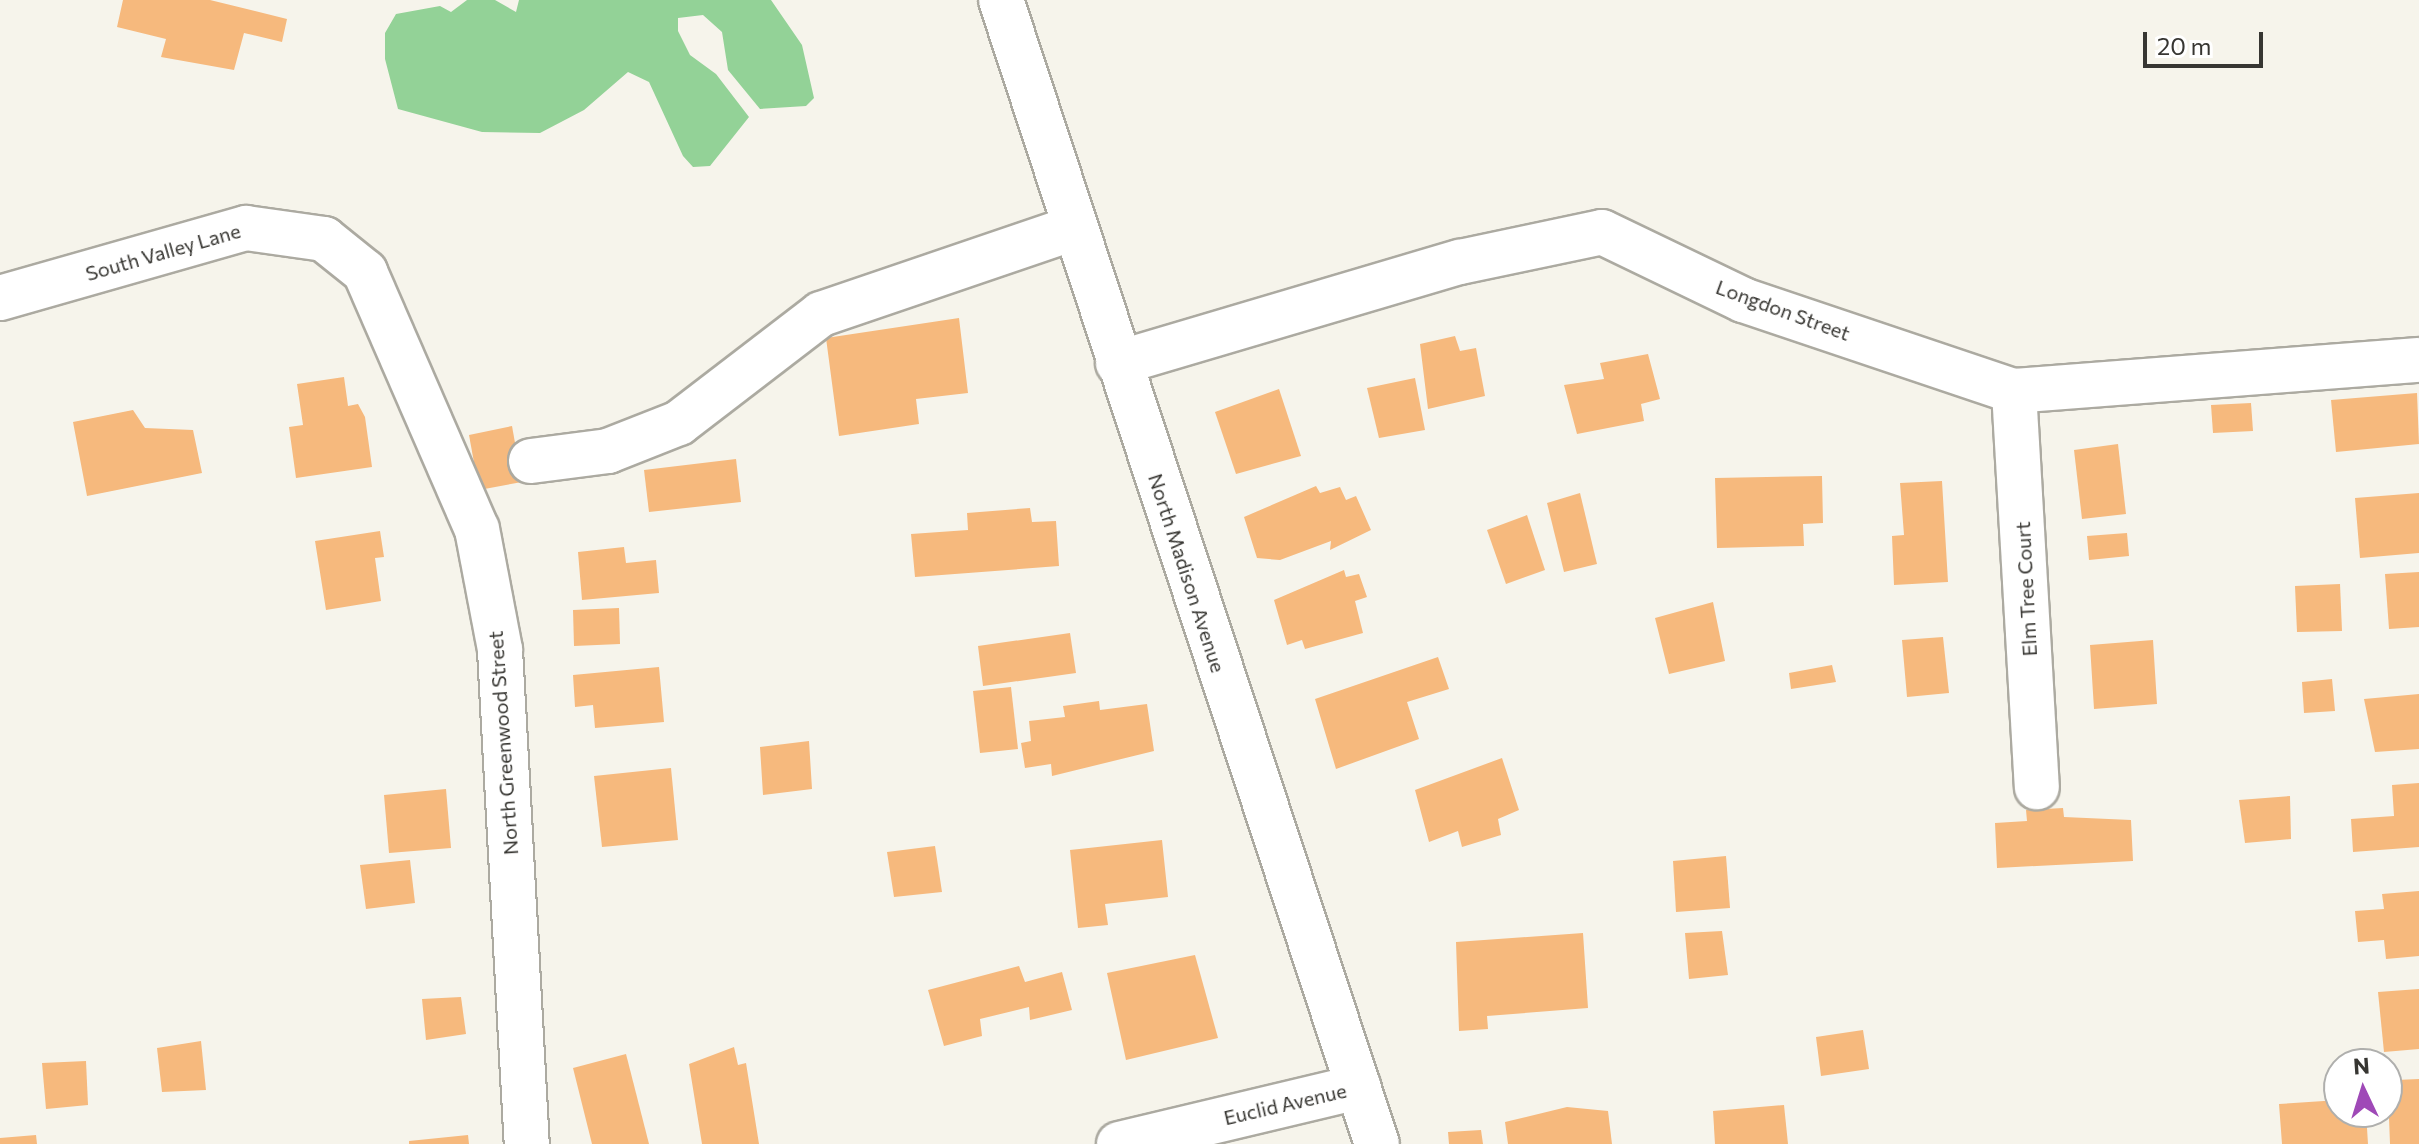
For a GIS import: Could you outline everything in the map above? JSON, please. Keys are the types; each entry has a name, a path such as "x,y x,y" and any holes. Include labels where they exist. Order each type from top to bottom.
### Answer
{"street":[{"name":"North Madison Avenue","path":"1001,0 1377,1144"},
{"name":"South Valley Lane","path":"0,298 246,228 324,239 365,272"},
{"path":"531,461 608,451 679,423 821,314 1074,228"},
{"name":"Longdon Street","path":"1118,363 1460,262 1602,232 1743,300 2014,391 2419,360"},
{"name":"North Greenwood Street","path":"365,272 477,529 492,605 527,1144"},
{"name":"Elm Tree Court","path":"2014,391 2037,787"},
{"name":"Euclid Avenue","path":"1119,1144 1358,1087"}],"shaded area":[{"path":"467,0 495,0 516,12 519,0 771,0 802,45 814,98 806,106 760,109 728,70 722,32 703,15 678,18 678,31 690,55 716,74 749,117 710,166 693,167 683,156 649,82 628,72 584,110 540,133 482,132 398,109 385,59 385,33 396,14 440,6 451,12"}],"building":[{"path":"123,0 210,0 287,19 282,42 244,33 234,70 161,57 166,39 117,27"},
{"path":"959,318 968,393 916,399 919,424 839,436 826,338"},
{"path":"1455,336 1460,351 1476,348 1485,396 1428,409 1420,344"},
{"path":"1648,354 1660,399 1641,404 1644,421 1577,434 1564,385 1604,379 1600,363"},
{"path":"344,377 348,406 358,404 365,417 372,467 296,478 289,427 303,425 297,384"},
{"path":"1415,378 1425,430 1379,438 1367,388"},
{"path":"1279,389 1301,456 1236,474 1215,412"},
{"path":"2417,393 2419,444 2336,452 2331,400"},
{"path":"2251,403 2253,431 2213,433 2211,405"},
{"path":"133,410 145,428 193,430 202,473 87,496 73,422"},
{"path":"512,426 522,482 479,490 469,435"},
{"path":"2118,444 2126,514 2082,519 2074,450"},
{"path":"736,459 741,502 649,512 644,470"},
{"path":"1822,476 1823,523 1803,524 1804,546 1717,548 1715,478"},
{"path":"1942,481 1948,582 1894,585 1892,536 1904,535 1900,483"},
{"path":"1316,486 1320,493 1340,487 1346,500 1356,496 1371,530 1330,550 1331,541 1280,560 1257,558 1244,517"},
{"path":"1580,493 1597,564 1564,572 1547,503"},
{"path":"2419,493 2419,553 2360,558 2355,498"},
{"path":"1030,508 1032,522 1056,521 1059,566 915,577 911,534 968,530 967,513"},
{"path":"1527,515 1545,570 1506,584 1487,530"},
{"path":"380,531 384,557 375,558 381,601 326,610 315,541"},
{"path":"2127,533 2129,556 2089,560 2087,536"},
{"path":"624,547 626,563 656,560 659,593 582,600 578,552"},
{"path":"1344,570 1346,577 1359,574 1367,597 1355,601 1363,633 1305,649 1302,640 1287,645 1274,600"},
{"path":"2419,572 2419,627 2389,629 2385,574"},
{"path":"2340,584 2342,631 2297,632 2295,586"},
{"path":"1713,602 1725,661 1669,674 1655,618"},
{"path":"619,608 620,644 574,646 573,610"},
{"path":"1070,633 1076,673 983,686 978,646"},
{"path":"1943,637 1949,693 1907,697 1902,640"},
{"path":"2153,640 2157,704 2094,709 2090,645"},
{"path":"1438,657 1449,689 1407,702 1419,739 1336,769 1315,699"},
{"path":"1832,665 1836,682 1791,689 1789,673"},
{"path":"659,667 664,722 595,728 593,705 575,707 573,675"},
{"path":"2332,679 2335,711 2304,713 2302,682"},
{"path":"1011,687 1018,749 980,753 973,691"},
{"path":"2419,694 2419,749 2375,752 2364,699"},
{"path":"1099,701 1100,710 1147,704 1154,751 1052,776 1051,764 1025,768 1021,743 1031,741 1029,721 1065,717 1063,706"},
{"path":"809,741 812,789 763,795 760,747"},
{"path":"1502,758 1519,810 1498,819 1501,835 1462,847 1458,831 1429,842 1415,790"},
{"path":"671,768 678,840 602,847 594,776"},
{"path":"2419,783 2419,847 2353,852 2351,819 2394,816 2392,785"},
{"path":"446,789 451,848 389,853 384,795"},
{"path":"2290,796 2291,839 2245,843 2239,800"},
{"path":"2063,808 2064,817 2131,820 2133,861 1997,868 1995,823 2027,821 2026,810"},
{"path":"1162,840 1168,897 1105,904 1108,925 1078,928 1070,850"},
{"path":"935,846 942,892 894,897 887,852"},
{"path":"1726,856 1730,908 1676,912 1673,861"},
{"path":"410,860 415,903 366,909 360,865"},
{"path":"2419,891 2419,956 2386,959 2384,940 2358,942 2355,911 2384,909 2382,894"},
{"path":"1722,931 1728,975 1689,979 1685,933"},
{"path":"1583,933 1588,1008 1487,1016 1488,1029 1459,1031 1456,942"},
{"path":"1195,955 1218,1038 1126,1060 1107,973"},
{"path":"1019,966 1025,982 1062,972 1072,1010 1030,1020 1029,1007 980,1019 982,1036 944,1046 928,990"},
{"path":"2419,989 2419,1049 2384,1048 2378,992"},
{"path":"461,997 466,1034 426,1040 422,999"},
{"path":"1863,1030 1869,1069 1821,1076 1816,1037"},
{"path":"201,1041 206,1090 162,1092 157,1048"},
{"path":"734,1047 738,1065 746,1063 759,1144 702,1144 689,1064"},
{"path":"626,1054 649,1144 592,1144 573,1068"},
{"path":"86,1061 88,1105 46,1109 42,1063"},
{"path":"2419,1079 2419,1144 2390,1144 2389,1128 2403,1128 2403,1080"},
{"path":"2323,1101 2323,1128 2367,1128 2368,1144 2282,1144 2279,1104"},
{"path":"1784,1105 1788,1144 1715,1144 1713,1111"},
{"path":"1567,1107 1608,1111 1612,1144 1508,1144 1505,1122"},
{"path":"1481,1130 1483,1144 1449,1144 1448,1132"},
{"path":"36,1135 37,1144 0,1144 0,1138"},
{"path":"468,1135 469,1144 409,1144 409,1141"}]}
